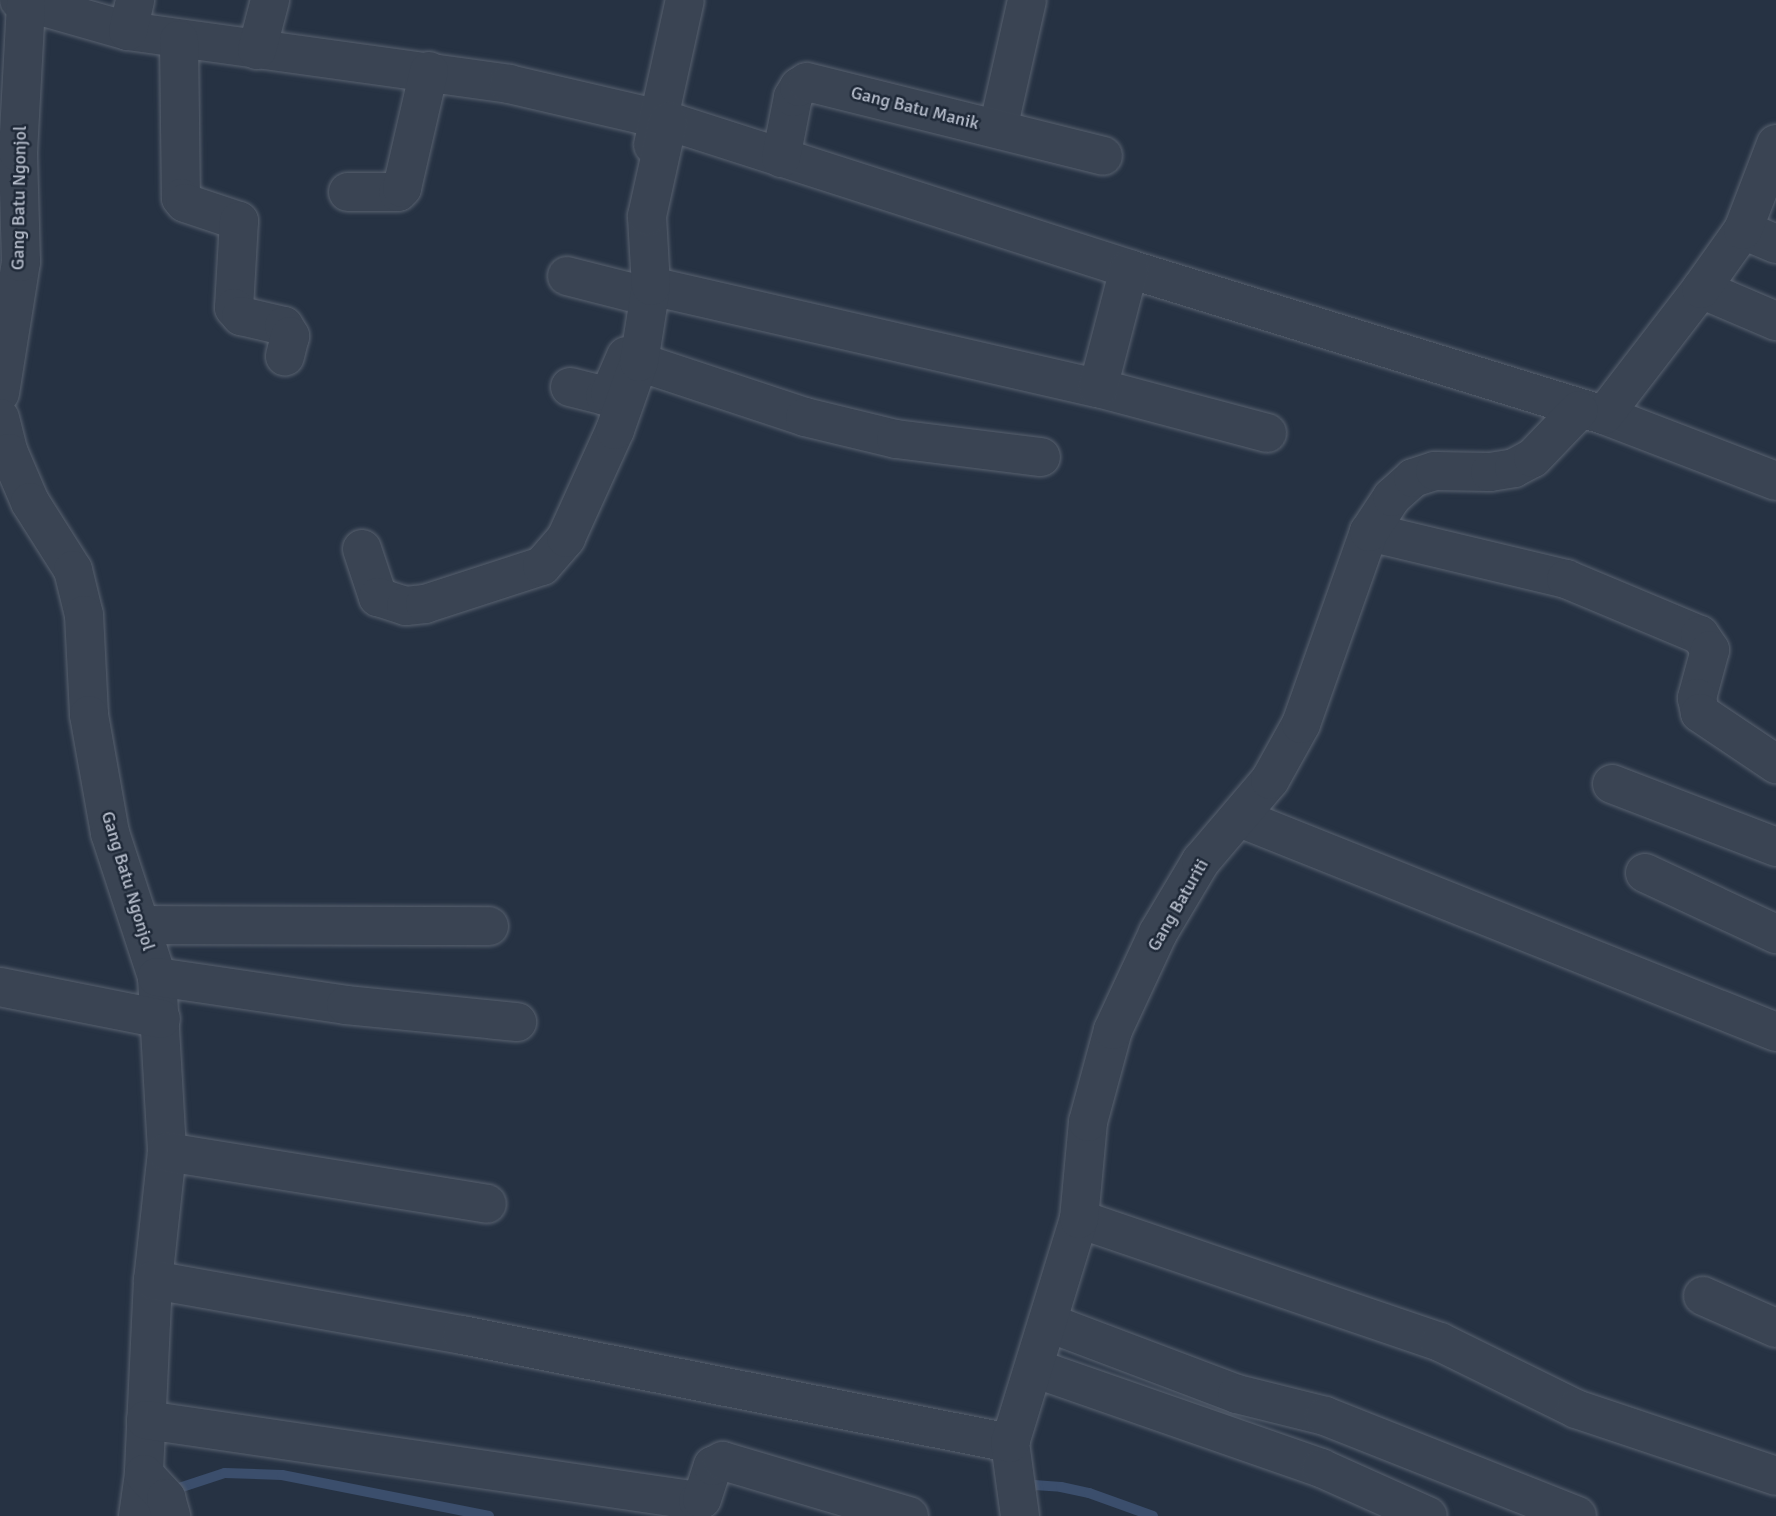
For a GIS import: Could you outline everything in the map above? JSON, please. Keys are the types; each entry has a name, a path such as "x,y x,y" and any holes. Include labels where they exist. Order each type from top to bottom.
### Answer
{"street":[{"path":"257,50 270,0"},
{"path":"362,549 378,597 406,606 425,604 542,566 566,538 615,430 639,362 640,289 634,223 664,121 685,0"},
{"path":"998,129 1027,0"},
{"path":"23,1 131,16 179,40 429,71 569,97 664,121 1591,412 1776,481"},
{"name":"Gang Batu Ngonjol","path":"0,393 21,262 9,149 23,1"},
{"path":"179,40 181,198 185,203 239,221 234,308 241,316 284,326 290,336 285,356"},
{"path":"348,192 398,192 402,188 429,71"},
{"name":"Gang Batu Manik","path":"781,158 793,97 799,87 807,82 1102,156"},
{"name":"Gang Baturiti","path":"1020,1516 1010,1443 1079,1219 1088,1122 1114,1030 1158,933 1201,861 1270,780 1301,724 1369,533 1392,497 1413,478 1435,471 1490,472 1514,468 1533,458 1591,412 1701,289 1759,237 1776,144"},
{"path":"1098,388 1129,269"},
{"path":"567,276 640,289 1098,388 1267,433"},
{"path":"570,387 605,396 615,386 628,350 640,289"},
{"path":"1701,289 1776,321"},
{"path":"639,362 805,417 896,439 1041,457"},
{"name":"Gang Batu Ngonjol","path":"0,418 9,453 30,502 73,570 84,615 89,715 110,833 158,977 167,1152 153,1280 144,1474 138,1516"},
{"path":"1369,533 1532,568 1566,579 1700,635 1710,650 1697,698 1700,713 1776,764"},
{"path":"1612,784 1776,847"},
{"path":"1240,818 1776,1032"},
{"path":"1645,873 1776,934"},
{"path":"141,925 489,926"},
{"path":"158,977 346,1005 517,1022"},
{"path":"0,987 161,1019"},
{"path":"167,1152 487,1204"},
{"path":"1079,1219 1440,1342 1576,1409 1776,1476"},
{"path":"153,1280 462,1335 1010,1443"},
{"path":"1703,1296 1776,1328"},
{"path":"1049,1322 1237,1394 1325,1416 1577,1516"},
{"path":"1034,1368 1321,1468 1428,1516"},
{"path":"146,1420 698,1501 702,1499 713,1466 723,1461 909,1516"},
{"path":"144,1474 166,1498 172,1516"}],"waterway":[{"path":"174,1497 179,1488 225,1473 282,1475 489,1516"},
{"path":"1026,1495 1034,1485 1061,1487 1089,1493 1153,1516"}]}
